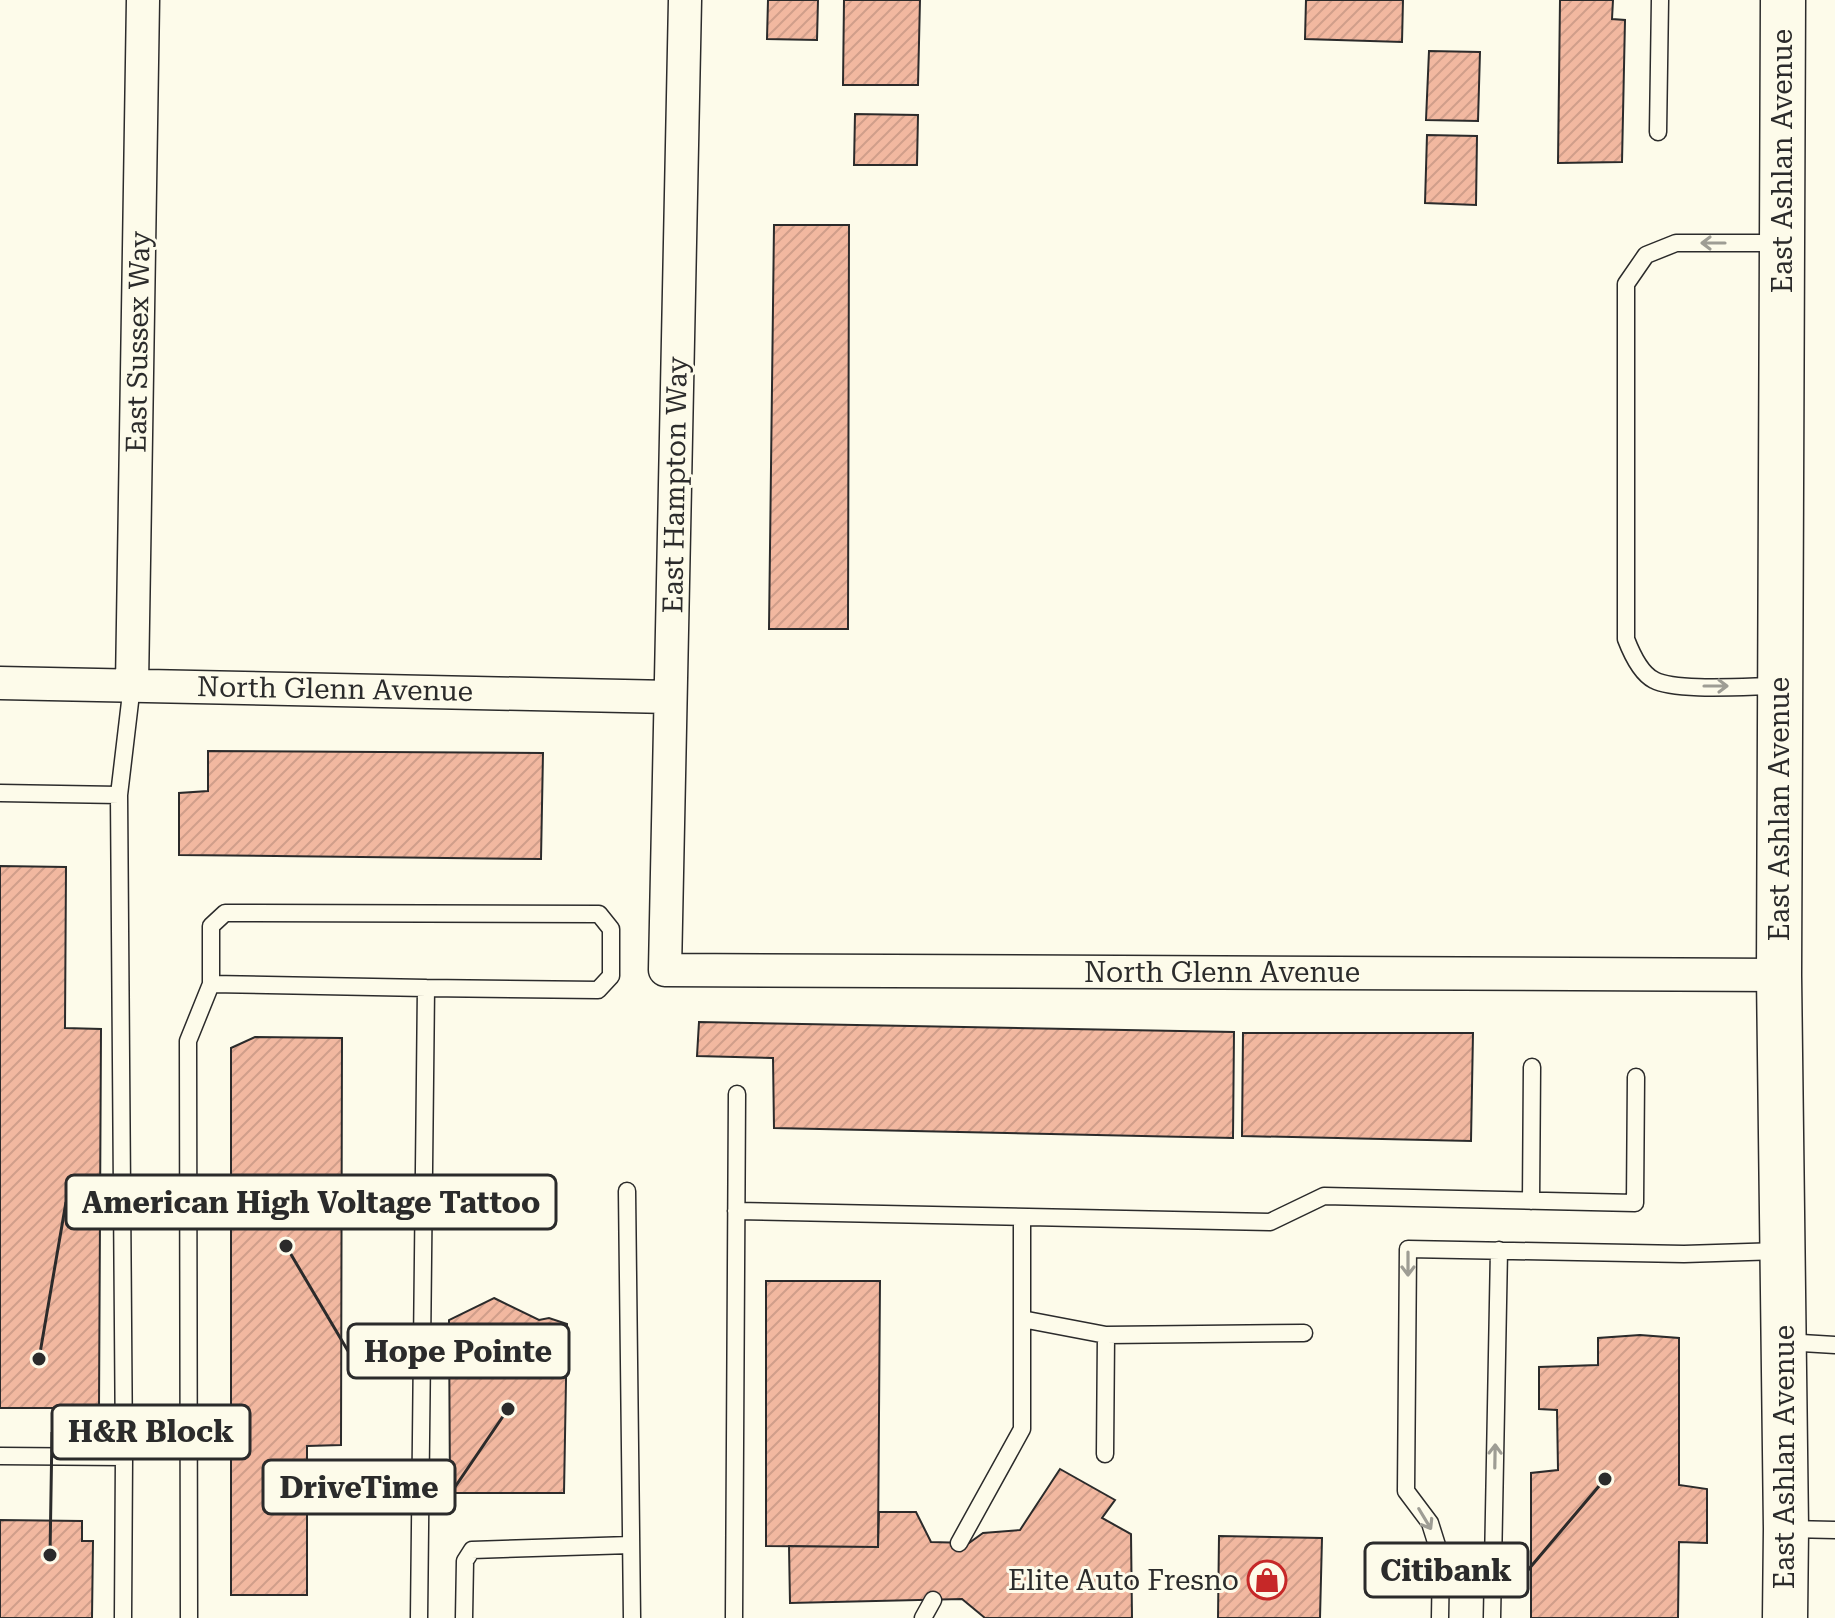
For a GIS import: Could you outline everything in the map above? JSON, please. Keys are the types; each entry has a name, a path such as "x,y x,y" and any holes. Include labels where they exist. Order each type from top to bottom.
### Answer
{"main road":[{"name":"East Ashlan Avenue","path":"1783,0 1779,975 1785,1618"}],"street":[{"name":"East Sussex Way","path":"132,685 143,0"},
{"name":"East Hampton Way","path":"665,970 685,0"},
{"name":"North Glenn Avenue","path":"0,683 670,697"},
{"name":"North Glenn Avenue","path":"665,970 1779,975"}],"lane":[{"path":"1658,132 1660,0"},
{"path":"1779,686 1682,686 1653,680 1632,655 1626,639 1626,284 1646,255 1676,243 1782,243"},
{"path":"123,1618 119,795 132,685"},
{"path":"0,793 119,795"},
{"path":"189,1618 188,1041 211,984 211,926 225,913 599,914 611,929 611,976 598,990 211,984"},
{"path":"419,1618 426,988"},
{"path":"1531,1201 1532,1067"},
{"path":"736,1211 1270,1222 1324,1196 1635,1203 1636,1077"},
{"path":"734,1618 737,1094"},
{"path":"627,1191 632,1618"},
{"path":"959,1543 1022,1429 1022,1217"},
{"path":"1440,1618 1441,1558 1430,1523 1406,1491 1408,1249 1684,1254 1783,1251"},
{"path":"1492,1618 1499,1250"},
{"path":"1022,1319 1106,1335 1304,1333"},
{"path":"1105,1454 1106,1335"},
{"path":"1784,1342 1835,1345"},
{"path":"0,1456 124,1457"},
{"path":"1786,1529 1835,1530"},
{"path":"464,1618 465,1561 472,1550 631,1545"},
{"path":"923,1618 933,1600"}],"building":[{"path":"768,0 818,0 817,40 767,39"},
{"path":"844,0 920,0 918,85 843,85"},
{"path":"1306,0 1403,0 1402,42 1305,39"},
{"path":"1560,0 1613,0 1612,19 1625,20 1622,162 1558,163"},
{"path":"1429,51 1480,52 1478,121 1426,120"},
{"path":"855,114 918,115 917,165 854,165"},
{"path":"1427,135 1477,136 1476,205 1425,203"},
{"path":"774,225 849,225 848,629 769,629"},
{"path":"208,751 543,753 541,859 179,855 179,793 208,791"},
{"path":"0,866 66,867 65,1028 101,1029 99,1408 0,1408"},
{"path":"699,1022 1234,1032 1233,1138 774,1128 773,1058 697,1056"},
{"path":"1243,1033 1473,1033 1471,1141 1242,1136"},
{"path":"255,1037 342,1038 341,1445 307,1446 307,1595 231,1595 231,1048"},
{"path":"766,1281 880,1281 878,1547 766,1546"},
{"path":"494,1298 539,1320 549,1318 567,1324 564,1493 450,1493 449,1320"},
{"path":"1640,1335 1679,1338 1679,1485 1707,1489 1707,1543 1679,1542 1678,1618 1531,1618 1531,1473 1558,1470 1557,1410 1539,1409 1539,1367 1598,1365 1598,1338"},
{"path":"1060,1469 1115,1500 1102,1518 1131,1534 1132,1618 985,1618 962,1599 790,1603 789,1546 878,1547 879,1512 916,1512 931,1542 969,1543 983,1533 1020,1530"},
{"path":"0,1520 82,1521 82,1541 93,1541 92,1618 0,1618"},
{"path":"1219,1536 1322,1538 1320,1618 1218,1618"}],"place":[{"name":"Hope Pointe","path":"286,1246"},
{"name":"American High Voltage Tattoo","path":"39,1359"},
{"name":"DriveTime","path":"508,1409"},
{"name":"Citibank","path":"1605,1479"},
{"name":"H&R Block","path":"50,1555"},
{"name":"Elite Auto Fresno","path":"1267,1580"}]}
